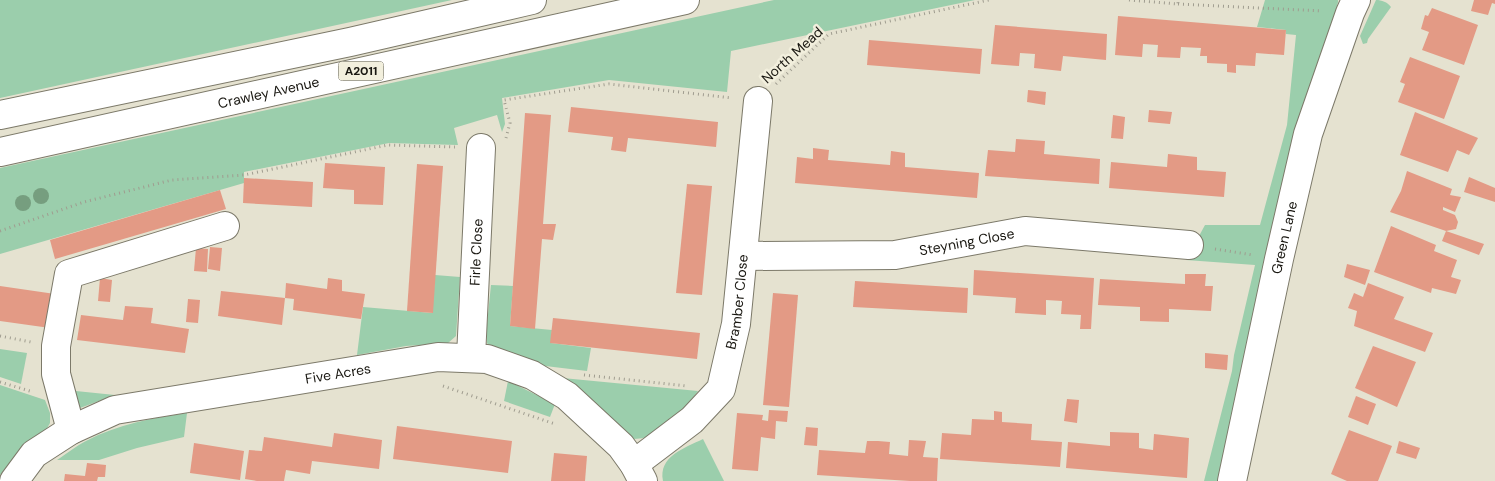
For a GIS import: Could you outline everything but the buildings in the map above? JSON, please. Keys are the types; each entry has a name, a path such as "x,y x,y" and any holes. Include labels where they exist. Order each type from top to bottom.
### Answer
{"street":[{"name":"A2011","path":"0,115 350,42 532,0"},
{"name":"Crawley Avenue","path":"0,152 685,0"},
{"name":"Green Lane","path":"1232,481 1279,259 1308,134 1353,6"},
{"name":"Bramber Close","path":"721,389 736,324 758,101"},
{"name":"Firle Close","path":"470,357 481,148"},
{"path":"71,430 56,374 56,346 69,274 225,226"},
{"name":"Steyning Close","path":"744,256 895,255 1025,231 1189,244"},
{"name":"Five Acres","path":"14,481 34,454 71,430 115,410 438,357 487,359 532,375 567,396 621,446 639,472"},
{"path":"639,472 721,389"}],"path":[{"name":"North Mead","path":"758,101 829,34 990,0"},
{"path":"1129,0 1353,6"},
{"path":"0,231 84,202 172,180 244,175 388,145 481,148 503,141 507,137 510,123 504,100 609,84 758,101"},
{"path":"1189,244 1279,259"},
{"path":"578,374 721,389"},
{"path":"438,384 557,424"}],"green space":[{"path":"0,0 452,0 0,98"},
{"path":"774,0 975,0 731,51 727,92 609,80 502,98 505,124 502,132 497,115 454,128 458,145 389,143 244,172 244,183 0,254 0,168"},
{"path":"1265,0 1338,0 1338,2 1227,481 1204,481 1232,371 1255,265 1186,260 1205,225 1260,225 1287,125 1296,35 1286,34 1286,30 1257,27"},
{"path":"1376,0 1380,0 1391,7 1367,43 1363,44 1360,36"},
{"path":"435,275 460,277 456,336 448,343 406,346 357,355 363,307 432,313"},
{"path":"491,285 513,286 510,326 552,330 551,343 591,348 587,371 537,365 495,354 487,343"},
{"path":"0,349 27,353 21,384 0,377"},
{"path":"552,377 698,391 683,409 657,431 640,439 632,439"},
{"path":"508,381 555,404 550,417 504,401"},
{"path":"0,385 45,400 50,413 50,423 45,432 17,455 0,475"},
{"path":"66,390 115,395 72,411"},
{"path":"187,413 184,437 137,448 99,460 57,460 82,443 110,430"},
{"path":"703,439 724,481 663,481 663,472 669,459 674,454"}]}
